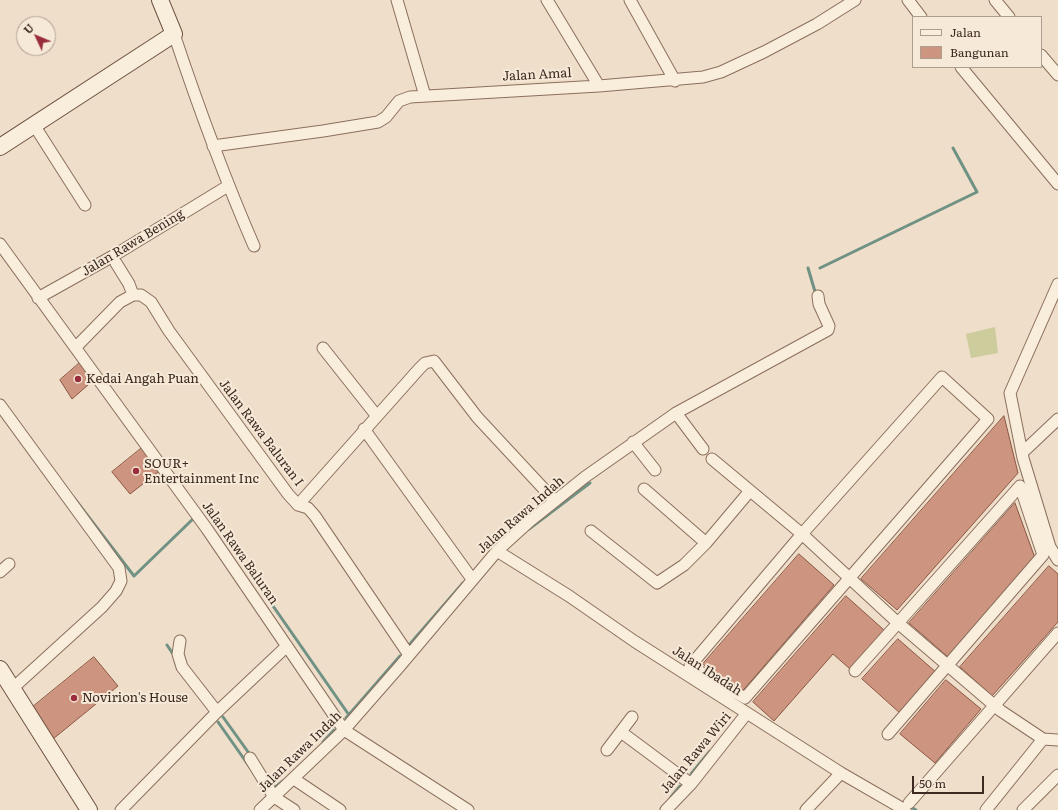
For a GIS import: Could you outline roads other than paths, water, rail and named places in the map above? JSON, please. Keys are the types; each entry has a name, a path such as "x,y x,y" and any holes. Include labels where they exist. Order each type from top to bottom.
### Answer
{"street":[{"path":"160,0 174,34 194,94 228,186 254,246"},
{"path":"397,0 425,96"},
{"path":"547,0 599,86"},
{"path":"630,0 676,81"},
{"name":"Jalan Amal","path":"213,146 378,122 386,117 399,102 410,97 676,81 703,77 721,72 764,52 817,24 855,0"},
{"path":"908,0 920,16"},
{"path":"995,0 1008,16"},
{"path":"0,148 174,34"},
{"path":"1042,56 1058,75"},
{"path":"962,68 1058,184"},
{"path":"34,125 85,205"},
{"name":"Jalan Rawa Bening","path":"38,298 113,256 228,186"},
{"name":"Jalan Rawa Baluran","path":"0,244 207,528 344,730"},
{"path":"76,347 120,302 132,295 129,284 116,263"},
{"path":"1058,284 1010,393 1022,453 1050,547 1058,560"},
{"name":"Jalan Rawa Baluran I","path":"132,295 141,295 151,302 178,344 288,494 298,505 308,508 315,516 409,655"},
{"name":"Jalan Rawa Indah","path":"260,810 294,780 344,730 497,551 555,501 633,442 676,413 828,330 829,326 819,304 818,296"},
{"path":"322,348 376,415"},
{"path":"298,505 419,368 425,363 434,361 477,417 555,501"},
{"path":"942,378 988,419 850,578 745,698 690,666 802,534 942,378"},
{"path":"0,405 119,568 121,581 116,591 102,607 13,688"},
{"path":"676,413 703,449"},
{"path":"1022,453 1058,419"},
{"path":"364,429 472,579"},
{"path":"633,442 655,470"},
{"path":"712,459 802,534 898,623 994,705 1043,739 1058,740"},
{"path":"855,671 1020,486 1043,556 888,734"},
{"path":"644,489 706,543"},
{"path":"591,531 657,583 684,565 706,543 750,492"},
{"name":"Jalan Ibadah","path":"497,551 569,596 634,641 841,773 907,806"},
{"path":"0,572 9,564"},
{"path":"907,806 1058,633"},
{"path":"180,641 178,654 182,667 217,712"},
{"path":"121,810 217,712 287,646"},
{"path":"0,668 89,810"},
{"name":"Jalan Rawa Wiri","path":"666,810 691,784 747,713"},
{"path":"607,750 632,717"},
{"path":"344,730 468,810"},
{"path":"621,732 691,784"},
{"path":"988,809 1043,739"},
{"path":"250,758 274,797 294,810"},
{"path":"806,810 841,773"},
{"path":"1023,810 1058,775"},
{"path":"294,780 340,810"}],"waterway":[{"path":"820,268 977,192 953,148"},
{"path":"808,268 816,295"},
{"path":"529,529 590,483"},
{"path":"74,498 134,576 195,517"},
{"path":"241,560 349,715"},
{"path":"409,645 463,583"},
{"path":"167,645 175,657"},
{"path":"346,718 400,656"},
{"path":"223,717 251,756"},
{"path":"218,722 249,766"},
{"path":"323,742 334,730"},
{"path":"691,774 710,751"},
{"path":"274,788 283,781"},
{"path":"671,797 680,786"},
{"path":"909,806 916,810"}],"place":[{"name":"Kedai Angah Puan","path":"78,379"},
{"name":"SOUR+ Entertainment Inc","path":"136,471"},
{"name":"Novirion's House","path":"74,698"}]}
